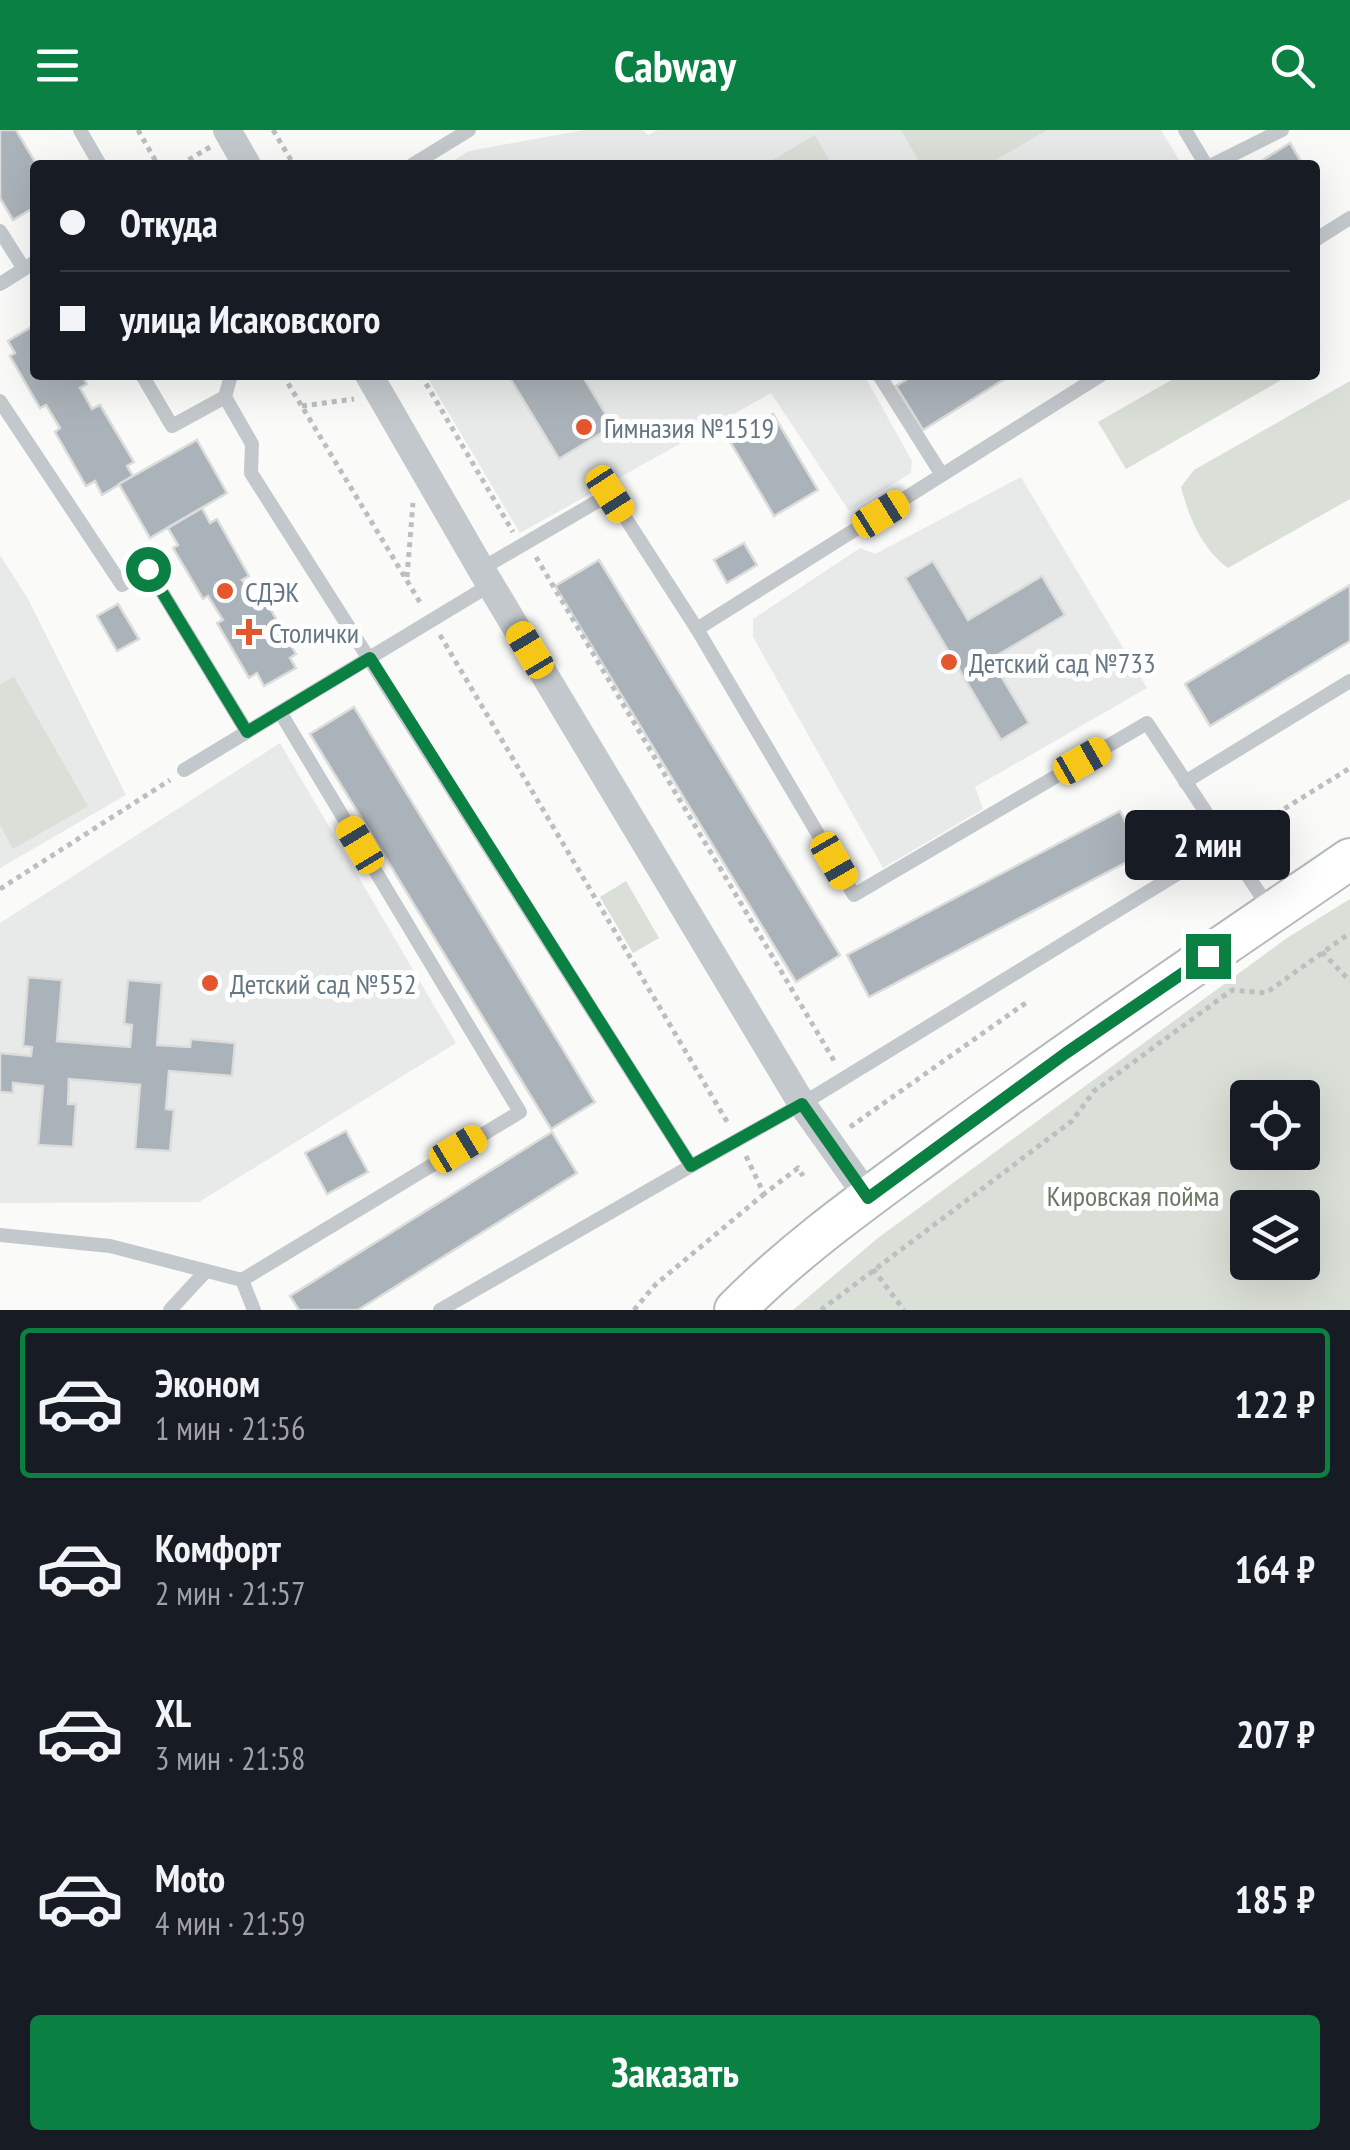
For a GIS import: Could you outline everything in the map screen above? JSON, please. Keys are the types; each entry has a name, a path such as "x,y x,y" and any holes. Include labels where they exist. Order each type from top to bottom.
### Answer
{"street":[{"path":"223,136 243,160"},
{"path":"363,387 486,577 802,1104 868,1198"},
{"path":"736,1310 801,1249 868,1198 1066,1053 1350,859"}],"lane":[{"path":"80,130 97,160"},
{"path":"420,160 469,130"},
{"path":"1185,130 1206,160"},
{"path":"1219,160 1282,130"},
{"path":"1320,237 1350,218"},
{"path":"0,231 29,265 0,284"},
{"path":"145,380 172,426 225,397"},
{"path":"230,380 225,397 252,444 250,473 691,1166"},
{"path":"882,380 942,475"},
{"path":"698,629 1093,380"},
{"path":"0,401 122,586 148,569 247,732"},
{"path":"184,770 432,621 524,543 610,494 698,629 854,894 1147,723 1272,912"},
{"path":"1186,782 1350,680"},
{"path":"0,1234 110,1246 242,1280 520,1112 280,712"},
{"path":"440,1310 802,1104 1226,844"},
{"path":"170,1310 206,1270"},
{"path":"242,1280 254,1310"}],"path":[{"path":"138,130 155,160"},
{"path":"272,130 291,160"},
{"path":"187,160 223,136"},
{"path":"287,380 738,1140 764,1194"},
{"path":"424,380 844,1077"},
{"path":"302,406 363,387"},
{"path":"406,580 414,493"},
{"path":"1226,844 1350,768"},
{"path":"0,889 184,770"},
{"path":"821,1310 1072,1121 1094,1091 1232,990 1266,992 1350,933"},
{"path":"1322,952 1350,980"},
{"path":"634,1310 656,1285 829,1142 1027,1002"},
{"path":"798,1168 803,1176"},
{"path":"874,1269 904,1310"}],"shaded area":[{"path":"584,130 643,130 648,135 657,130 1161,130 1179,160 454,160 469,151"},
{"name":"Гимназия №1519","path":"429,380 867,380 912,461 911,473 849,511 771,393 520,533"},
{"name":"Детский сад №733","path":"1021,477 1147,688 975,787 983,809 883,868 753,637 753,619 860,548 875,554"},
{"path":"0,555 28,599 126,795 0,868"},
{"name":"Детский сад №552","path":"280,743 456,1043 199,1202 0,1203 0,923"}],"green space":[{"path":"901,130 1047,130 996,160 918,160"},
{"path":"815,135 829,160 772,160"},
{"path":"1171,380 1281,380 1126,469 1098,422"},
{"path":"1350,381 1350,499 1228,568 1198,532 1181,487 1194,470"},
{"path":"14,677 88,806 13,849 0,825 0,684"},
{"path":"626,881 659,938 633,953 600,897"},
{"name":"Кировская пойма","path":"1350,899 1350,1310 793,1310 878,1238 1287,938"}],"building":[{"path":"0,130 16,130 34,160 30,160 30,210 13,220 0,198"},
{"path":"1290,143 1300,160 1263,160"},
{"path":"30,328 30,380 85,380 87,384 80,388 92,409 100,405 134,462 127,466 133,476 102,495 95,481 86,486 55,432 60,428 46,405 40,408 10,356 15,353 8,341"},
{"path":"511,380 585,380 613,426 559,459"},
{"path":"906,380 1003,380 923,430 896,386"},
{"path":"773,414 818,490 774,516 729,440"},
{"path":"197,440 227,493 150,538 119,484"},
{"path":"202,508 210,523 217,519 249,576 242,580 255,601 263,596 296,654 290,658 296,668 264,686 257,673 249,678 217,623 223,620 208,596 203,599 173,548 178,545 168,528"},
{"path":"744,543 757,565 727,583 714,560"},
{"path":"599,560 840,955 796,982 555,586"},
{"path":"933,561 968,620 1042,576 1065,615 991,659 1029,723 1001,740 905,578"},
{"path":"1350,585 1350,641 1210,726 1185,684"},
{"path":"118,604 139,639 117,651 97,616"},
{"path":"354,707 595,1102 551,1129 310,734"},
{"path":"1120,811 1142,854 869,997 847,955"},
{"path":"28,977 62,980 57,1041 130,1047 132,1025 124,1024 128,980 162,983 157,1045 190,1047 191,1039 235,1043 232,1076 169,1071 166,1109 174,1110 170,1151 135,1149 140,1085 69,1079 68,1104 76,1104 73,1147 38,1145 43,1086 13,1083 13,1093 0,1092 0,1053 31,1056 32,1047 23,1046"},
{"path":"346,1131 368,1172 327,1194 305,1153"},
{"path":"552,1132 577,1173 358,1310 299,1310 290,1296"}],"place":[{"name":"Гимназия №1519","path":"584,427"},
{"name":"СДЭК","path":"225,591"},
{"name":"Столички","path":"249,632"},
{"name":"Детский сад №733","path":"949,662"},
{"name":"Детский сад №552","path":"210,983"}],"route":[{"path":"148,569 247,732 370,658 691,1166 802,1104 868,1198 1066,1053 1208,956"}]}
